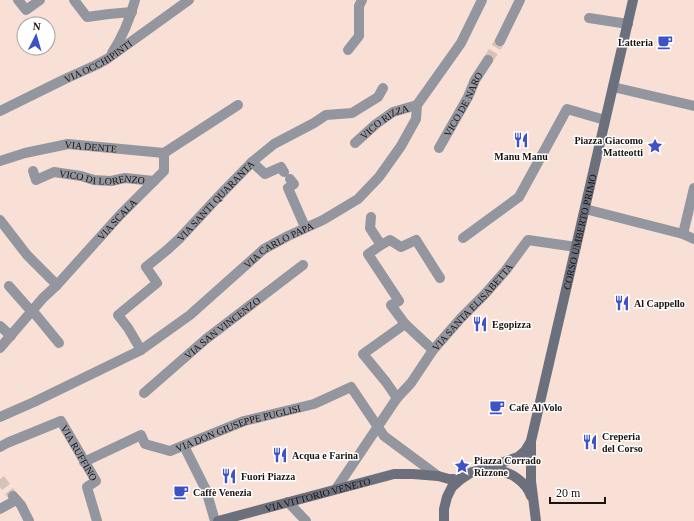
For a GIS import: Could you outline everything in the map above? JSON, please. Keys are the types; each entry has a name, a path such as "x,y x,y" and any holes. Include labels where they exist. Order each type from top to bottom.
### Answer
{"street":[{"path":"18,0 26,10 40,0"},
{"path":"74,0 87,17 132,12"},
{"path":"107,59 126,30 135,0"},
{"name":"VIA OCCHIPINTI","path":"0,111 107,59 189,0"},
{"path":"348,50 359,36 359,6 362,0"},
{"name":"VIA CARLO PAPA","path":"0,417 141,350 190,315 264,249 305,227 323,220 358,199 379,177 401,146 416,119 417,105 461,43 482,0"},
{"path":"500,41 520,0"},
{"name":"CORSO UMBERTO PRIMO","path":"531,441 634,0"},
{"path":"589,18 628,24"},
{"name":"VICO DE NARO","path":"439,148 468,97 475,80 488,60"},
{"path":"613,87 694,106"},
{"name":"VIA SANTI QUARANTA","path":"141,350 128,328 118,315 157,283 146,267 167,250 252,162 274,144 326,115 352,113 378,97 383,88"},
{"name":"VICO RIZZA","path":"355,143 376,124 393,112 417,105"},
{"path":"164,153 238,106"},
{"path":"463,238 519,197 566,109 605,120"},
{"name":"VIA DENTE","path":"0,161 19,155 68,144 164,153"},
{"name":"VIA SCALA","path":"0,348 43,298 57,285 120,215 164,171 164,153"},
{"path":"252,162 265,174 281,167 294,184 288,188 305,227"},
{"name":"VICO DI LORENZO","path":"33,171 36,180 54,172 82,176 94,180 111,181 125,178 154,181"},
{"path":"683,234 694,188"},
{"path":"585,209 683,234 694,239"},
{"path":"371,217 370,228 381,245 390,240 401,247 416,240 440,278"},
{"path":"0,220 27,255 57,285"},
{"name":"VIA SANTA ELISABETTA","path":"381,245 368,254 399,301 391,305 405,324 433,350 506,270 528,240 576,247"},
{"name":"VIA SAN VINCENZO","path":"144,393 206,339 303,265"},
{"path":"8,286 36,315 59,343"},
{"path":"397,398 363,354 405,324"},
{"path":"0,326 10,336"},
{"path":"336,489 397,398 411,383 433,350"},
{"name":"VIA DON GIUSEPPE PUGLISI","path":"84,462 141,435 145,444 170,451 244,421 314,404 351,386 378,426"},
{"name":"VIA RUFFINO","path":"0,447 61,421 96,482 87,487 96,521"},
{"path":"378,426 384,436 438,476"},
{"path":"444,521 444,509 447,497 452,487 472,472 518,457 525,451 531,441"},
{"path":"531,441 531,481 536,520"},
{"path":"184,446 206,490 217,521"},
{"path":"484,469 498,470 511,474 522,482 530,492 535,505"},
{"name":"VIA VITTORIO VENETO","path":"217,521 394,474 412,474 438,476 449,479 461,479"},
{"path":"0,510 15,498 21,505 29,521"},
{"path":"288,502 306,521"}],"tunnel":[{"path":"488,60 500,41"},
{"path":"0,479 13,496"}],"place":[{"name":"Latteria","path":"665,42"},
{"name":"Manu Manu","path":"521,140"},
{"name":"Piazza Giacomo Matteotti","path":"655,146"},
{"name":"Al Cappello","path":"622,303"},
{"name":"Egopizza","path":"480,324"},
{"name":"Cafè Al Volo","path":"497,407"},
{"name":"Creperia del Corso","path":"590,442"},
{"name":"Acqua e Farina","path":"280,455"},
{"name":"Piazza Corrado Rizzone","path":"462,466"},
{"name":"Fuori Piazza","path":"229,476"},
{"name":"Caffè Venezia","path":"181,492"}]}
